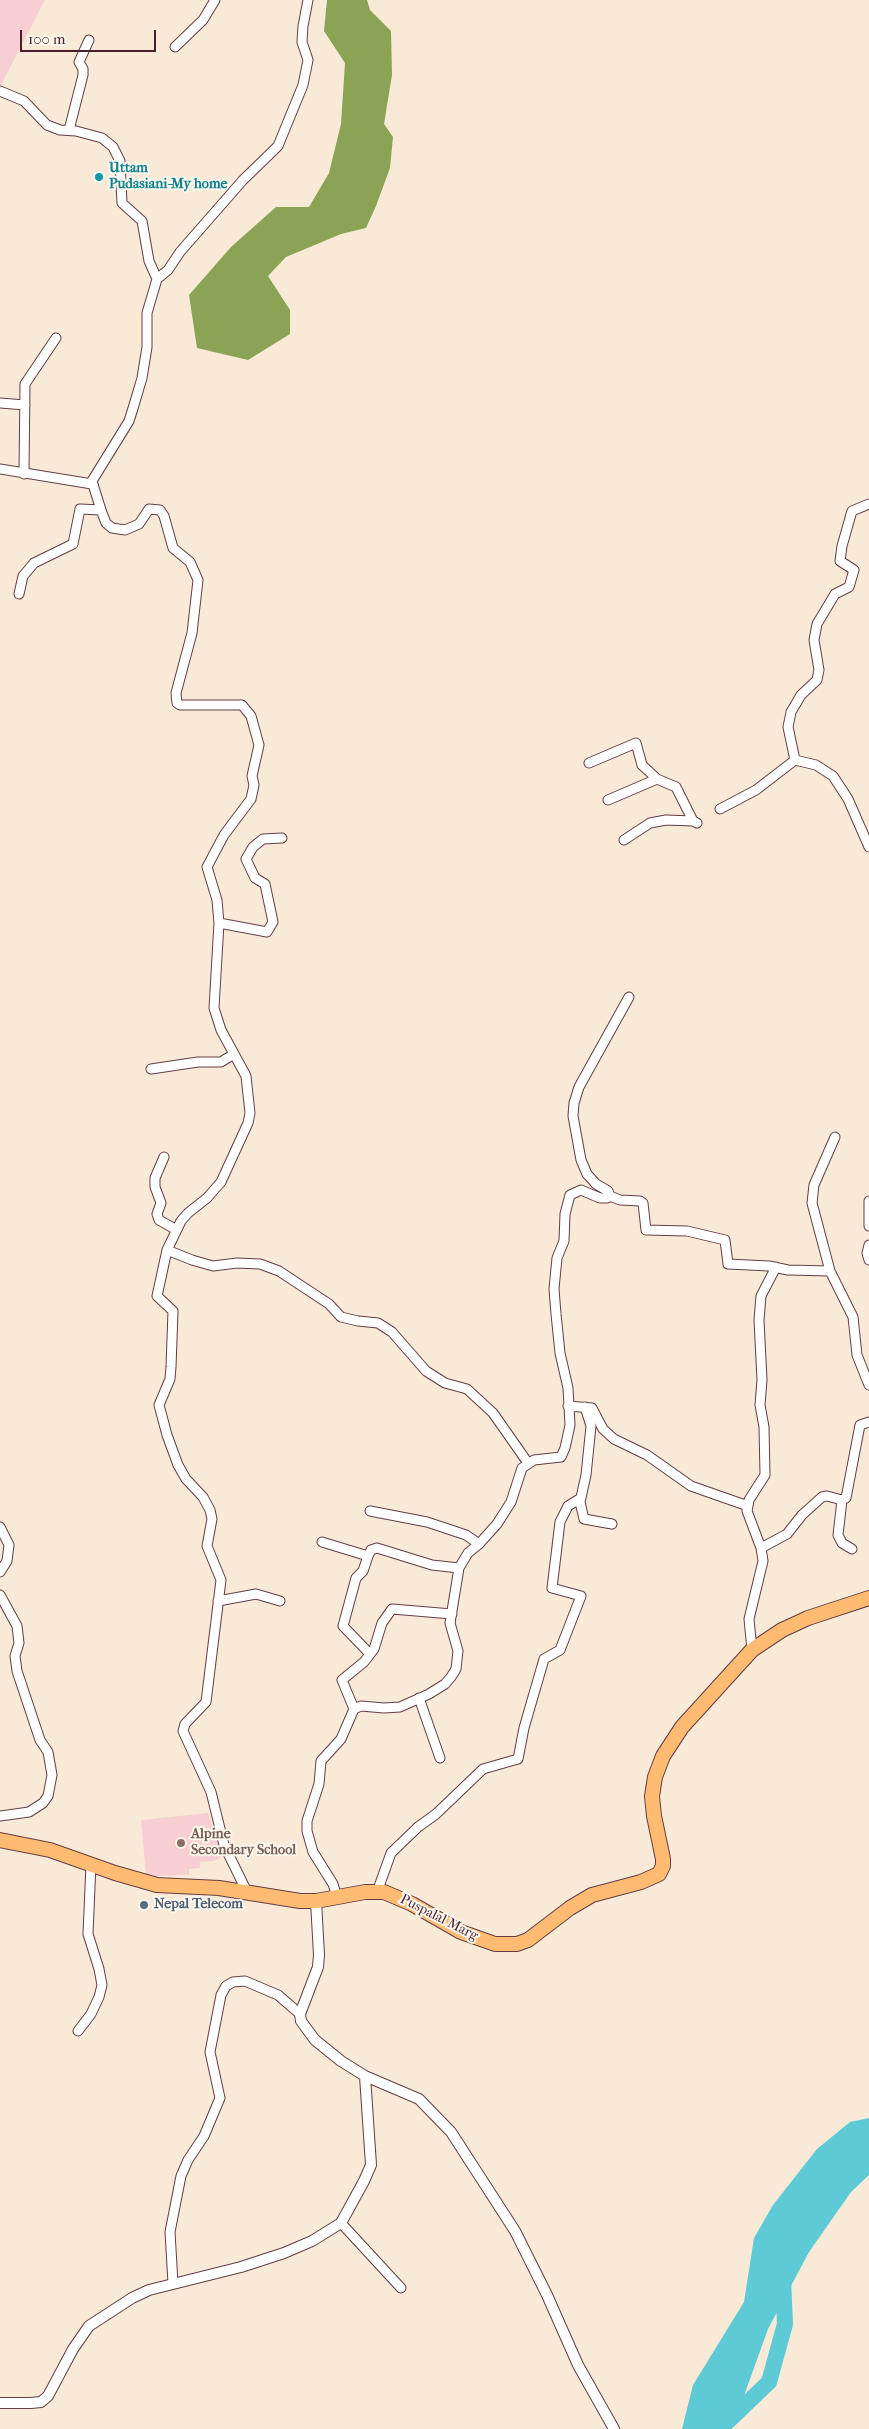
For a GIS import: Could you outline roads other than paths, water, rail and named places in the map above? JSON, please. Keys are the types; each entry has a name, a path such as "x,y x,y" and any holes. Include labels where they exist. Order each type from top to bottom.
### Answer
{"main road":[{"name":"Puspalal Marg","path":"0,1840 50,1850 157,1885 246,1892 273,1898 316,1901 376,1892 398,1897 461,1932 495,1944 506,1945 528,1940 570,1908 592,1895 659,1874 663,1866 652,1796 654,1777 663,1756 682,1727 752,1650 782,1630 808,1618 869,1598"}],"street":[{"path":"175,47 203,20 215,0"},
{"path":"246,1892 224,1846 211,1792 183,1731 184,1724 206,1702 221,1580 208,1546 212,1519 210,1510 203,1497 186,1479 178,1464 167,1435 159,1405 170,1379 173,1312 157,1296 167,1250 175,1229 188,1213 215,1190 248,1123 250,1113 246,1076 221,1030 214,1008 219,923 217,900 207,866 224,834 251,799 254,785 252,776 259,754 258,739 251,716 242,705 180,705 177,702 176,693 192,633 198,580 190,562 173,548 164,516 160,510 149,509 139,524 125,530 112,528 106,524 92,484 94,476 129,421 142,378 146,355 147,313 157,279 168,270 180,252 243,180 278,146 303,84 308,60 302,42 308,0"},
{"path":"69,130 84,69 80,62 89,40"},
{"path":"0,91 24,101 47,124 60,130 69,130 102,138 113,147 120,160 122,202 142,221 149,261 157,279"},
{"path":"24,474 25,384 56,338"},
{"path":"0,403 25,405"},
{"path":"0,469 92,484"},
{"path":"795,760 788,727 791,712 802,695 817,680 819,670 814,640 817,624 835,594 849,587 854,570 840,561 842,546 852,511 869,504"},
{"path":"19,594 23,576 34,563 73,544 80,509 101,510"},
{"path":"589,763 636,743 642,765 657,778 676,788 695,822 659,820 650,823 624,840"},
{"path":"720,809 756,790 795,760"},
{"path":"795,760 816,765 833,776 848,798 869,847"},
{"path":"608,800 657,778"},
{"path":"219,923 267,932 273,922 265,884 255,878 246,859 253,847 263,840 282,838"},
{"path":"610,1196 608,1190 596,1184 587,1174 581,1160 573,1116 574,1103 579,1088 629,997"},
{"path":"151,1070 198,1062 221,1062 234,1054"},
{"path":"835,1136 814,1185 812,1203 830,1270 853,1318 857,1355 869,1385"},
{"path":"164,1157 155,1178 155,1187 161,1203 157,1214 159,1220 175,1229"},
{"path":"337,1897 333,1884 313,1852 307,1832 307,1821 319,1784 322,1761 341,1739 354,1709 361,1706 400,1707 445,1684 456,1669 458,1651 450,1628 459,1568 468,1554 480,1544 511,1502 522,1468 534,1460 561,1457 566,1448 570,1425 568,1388 560,1353 554,1289 557,1258 565,1233 567,1202 570,1195 581,1190 600,1198 610,1196 620,1200 640,1201 643,1203 646,1230 690,1232 725,1240 728,1264 776,1267 788,1270 830,1270"},
{"path":"869,1201 869,1226"},
{"path":"869,1245 867,1253 869,1260"},
{"path":"167,1250 214,1266 236,1263 260,1264 279,1271 329,1304 341,1316 358,1321 378,1323 392,1332 426,1371 445,1383 467,1390 493,1413 528,1463"},
{"path":"752,1650 749,1619 763,1561 761,1548 747,1511 749,1500 765,1475 764,1427 760,1405 762,1380 759,1320 761,1296 776,1267"},
{"path":"568,1406 592,1408 603,1429 614,1439 627,1447 647,1455 691,1486 748,1506"},
{"path":"585,1406 591,1426 586,1475 581,1498 584,1519 612,1524"},
{"path":"852,1550 842,1543 838,1535 842,1500 846,1498 860,1424 869,1422"},
{"path":"761,1548 787,1534 797,1520 822,1497 842,1500"},
{"path":"376,1892 391,1852 418,1826 436,1814 483,1769 518,1759 524,1728 544,1659 560,1650 581,1596 552,1588 560,1522 568,1506 581,1498"},
{"path":"370,1511 427,1522 466,1535 480,1544"},
{"path":"0,1527 9,1545 7,1561 0,1572"},
{"path":"322,1542 368,1556"},
{"path":"370,1654 343,1626 356,1578 363,1571 371,1550 377,1548 432,1566 459,1568"},
{"path":"218,1601 256,1594 280,1601"},
{"path":"0,1595 17,1626 19,1643 15,1656 17,1671 40,1740 48,1752 52,1775 48,1796 43,1803 29,1812 0,1816"},
{"path":"354,1709 342,1680 364,1662 374,1649 382,1623 392,1609 452,1614"},
{"path":"419,1698 440,1758"},
{"path":"78,2031 95,2006 102,1985 88,1934 91,1864"},
{"path":"316,1901 318,1967 300,2014 301,2021 315,2040 341,2061 365,2076 419,2099 451,2132 515,2231 547,2295 578,2365 614,2429"},
{"path":"174,2283 170,2232 181,2176 188,2160 204,2136 220,2098 210,2052 221,1994 226,1986 233,1982 245,1981 278,1995 300,2014"},
{"path":"0,2403 40,2402 48,2396 73,2349 89,2326 137,2296 149,2290 241,2267 284,2253 312,2241 341,2223 364,2182 371,2165 365,2076"},
{"path":"341,2223 401,2288"}],"water":[{"path":"869,2118 869,2175 851,2192 809,2252 768,2329 732,2429 682,2429 693,2385 744,2302 754,2238 773,2205 817,2149 850,2122"}],"waterway":[{"path":"720,2429 769,2382 785,2324 783,2279"}],"place":[{"name":"Uttam Pudasiani-My home","path":"99,177"},
{"name":"Alpine Secondary School","path":"181,1843"},
{"name":"Nepal Telecom","path":"144,1905"}]}
